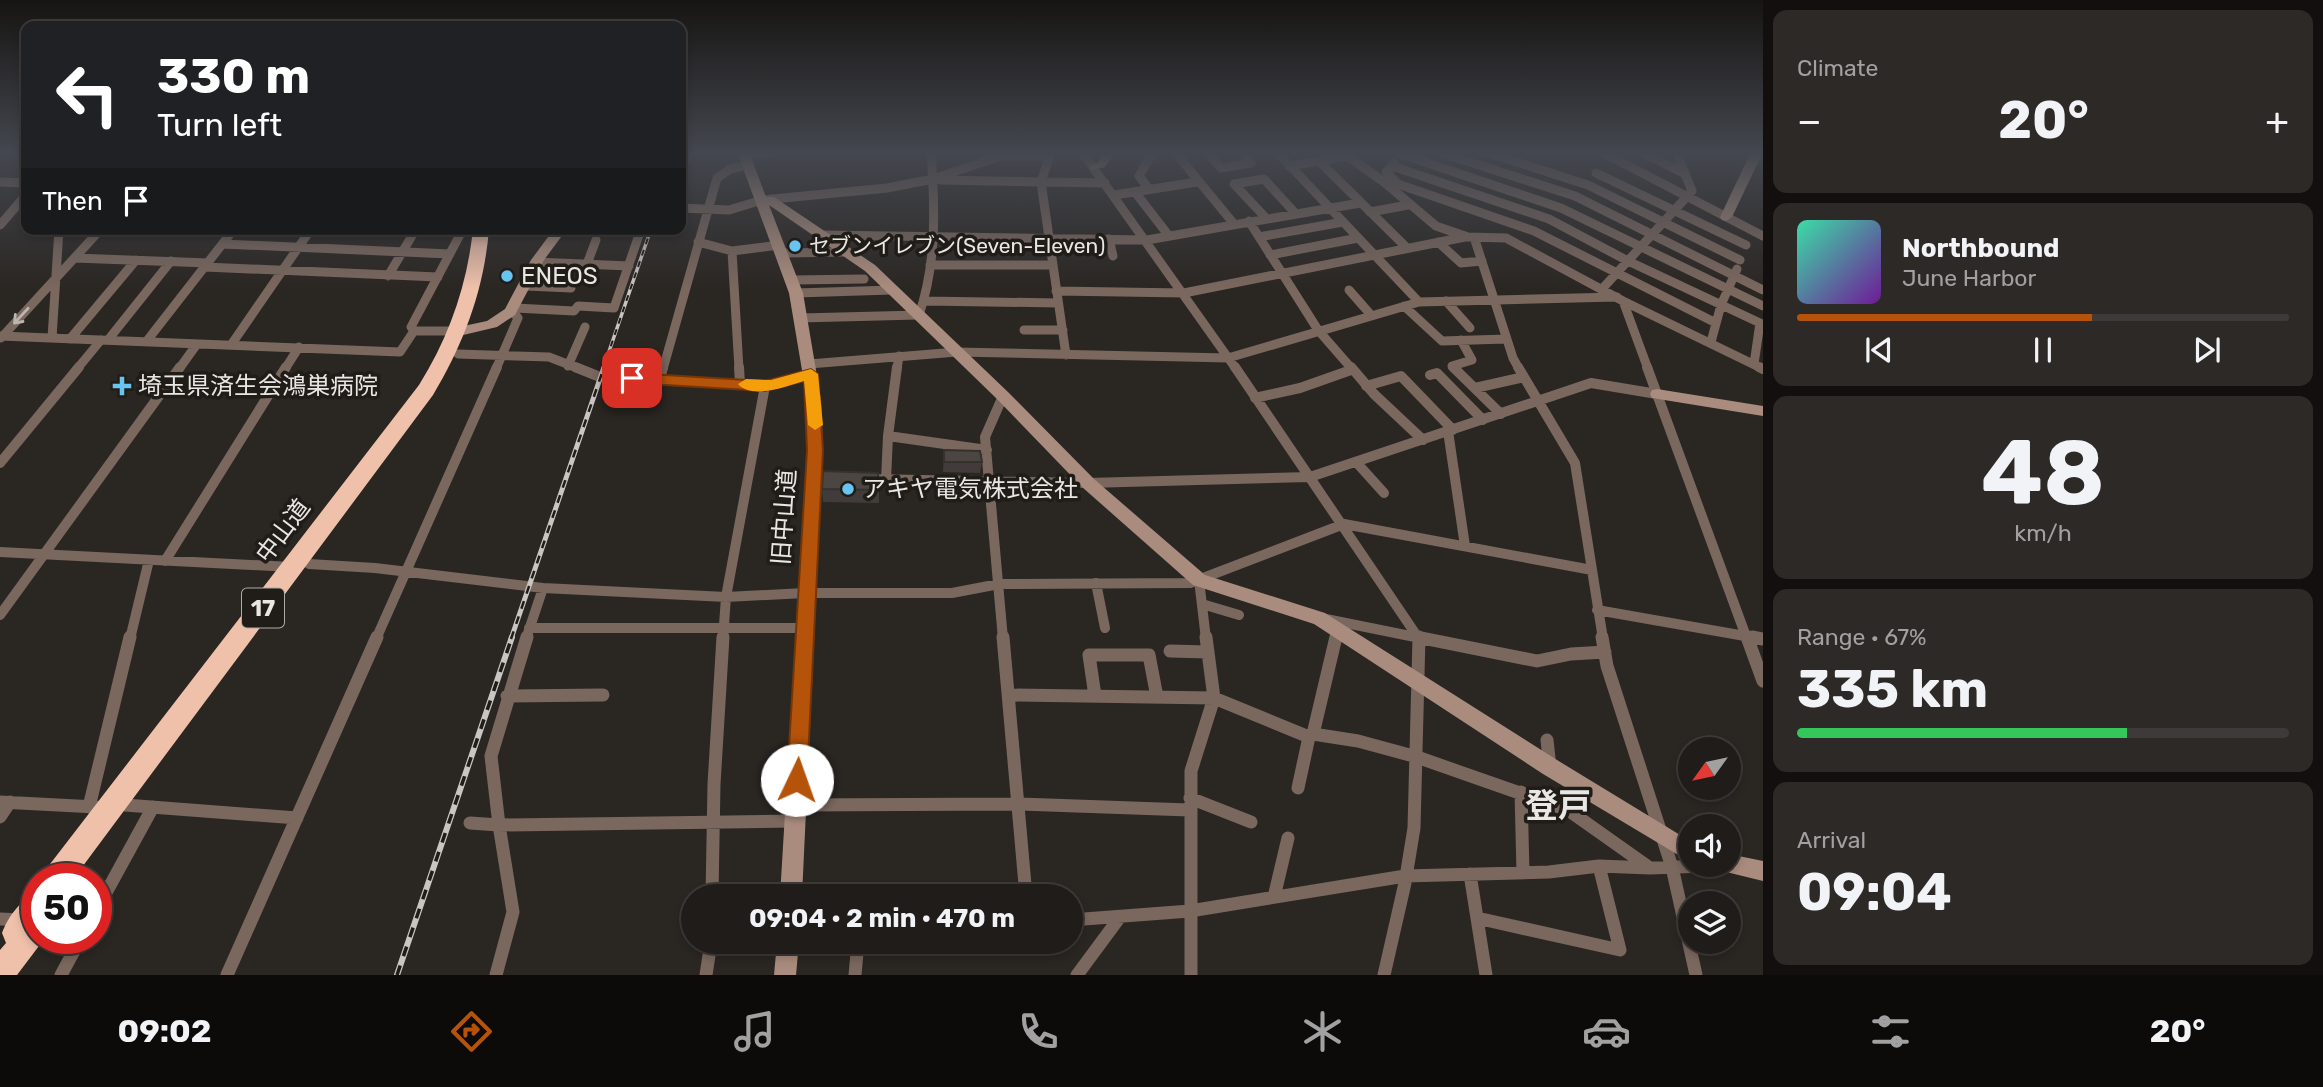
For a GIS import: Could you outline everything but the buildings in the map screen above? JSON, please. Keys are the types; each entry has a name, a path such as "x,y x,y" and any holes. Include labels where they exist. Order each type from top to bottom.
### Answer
{"highway":[{"name":"中山道","path":"463,338 480,235"},
{"name":"中山道","path":"70,863 119,805 430,402 463,338 486,262 488,235"},
{"name":"中山道","path":"82,863 119,805"},
{"path":"0,954 21,924"},
{"path":"0,974 21,927"}],"street":[{"path":"660,379 711,198"},
{"path":"686,208 729,210 766,200 791,198"},
{"path":"919,315 925,301 930,265 933,198"},
{"path":"1043,198 1066,355"},
{"path":"1117,198 1419,636 1415,680 1417,757 1413,831 1384,975"},
{"path":"1139,198 1169,236"},
{"path":"1211,198 1234,224"},
{"path":"1247,198 1266,218"},
{"path":"1281,198 1296,214"},
{"path":"1318,198 1419,302"},
{"path":"1355,198 1407,248"},
{"path":"1400,198 1428,221 1471,237 1482,261 1506,339 1524,377 1575,464 1605,652 1672,867 1696,975"},
{"path":"1437,198 1534,231 1716,323"},
{"path":"1468,208 1474,198"},
{"path":"1056,291 1184,293 1438,242 1471,237 1506,238 1620,299 1758,366 1760,324 1628,261 1549,219 1486,198"},
{"path":"1530,198 1561,208 1763,306"},
{"path":"1518,244 1573,198"},
{"path":"1578,198 1763,290"},
{"path":"1614,198 1740,260"},
{"path":"1648,198 1746,246"},
{"path":"1602,289 1688,198"},
{"path":"1689,198 1763,236"},
{"path":"1726,217 1735,198"},
{"path":"766,200 825,235 892,290 1003,396 1088,483 1199,580 1214,698 1191,771 1191,975"},
{"name":"旧中山道","path":"766,200 794,286 810,369 819,477 805,593 792,884"},
{"path":"0,225 21,201"},
{"path":"825,235 1147,240 1360,203"},
{"path":"1370,212 1408,205"},
{"path":"1249,221 1318,330 1366,386 1423,440"},
{"path":"1259,237 1343,222"},
{"path":"1711,342 1721,305 1752,230"},
{"path":"52,338 59,235"},
{"path":"1,337 96,235"},
{"path":"146,342 230,235"},
{"path":"231,345 308,235"},
{"path":"388,276 413,235"},
{"path":"414,331 411,327 460,235"},
{"path":"463,338 514,310 536,262 556,235"},
{"path":"514,310 574,311 578,306 614,308 639,235"},
{"path":"1270,255 1358,238"},
{"path":"1109,239 1113,256"},
{"path":"587,264 596,240"},
{"path":"698,242 732,251 781,249 848,252"},
{"path":"1438,242 1461,263 1482,261"},
{"path":"223,244 450,254"},
{"path":"732,251 740,384"},
{"path":"75,258 171,261 283,271 438,278"},
{"path":"70,339 136,260"},
{"path":"0,463 171,261"},
{"path":"536,262 629,266"},
{"path":"930,265 1053,265"},
{"path":"794,286 864,279"},
{"path":"526,286 570,288"},
{"path":"794,286 892,290"},
{"path":"1349,290 1371,316"},
{"path":"414,331 463,338 502,355 548,357 600,377 765,386 810,369 899,356 957,352 1228,358 1419,302 1620,299"},
{"path":"1620,299 1763,681"},
{"path":"925,301 1058,303"},
{"path":"1446,301 1470,328"},
{"path":"1404,306 1442,341 1506,339"},
{"path":"227,975 518,318 514,310"},
{"path":"800,318 919,315"},
{"path":"569,366 585,327"},
{"path":"1024,330 1062,330"},
{"path":"1,337 400,352 414,331"},
{"path":"1461,340 1472,360 1452,366 1501,414"},
{"path":"0,615 197,344"},
{"path":"165,561 299,347"},
{"path":"886,480 888,436 899,356"},
{"path":"1255,398 1300,388 1351,369"},
{"path":"1430,374 1437,373 1483,420"},
{"path":"1366,386 1401,376 1450,430 1465,547"},
{"path":"1475,388 1524,377"},
{"path":"861,479 1088,483 1310,477 1591,383 1763,411"},
{"path":"712,884 726,597 765,386"},
{"path":"1003,396 985,437 1025,884"},
{"path":"888,436 987,450"},
{"path":"1357,463 1384,493"},
{"path":"1199,580 1344,524 1592,570"},
{"path":"0,552 301,566 406,573 543,588 726,597 805,593 952,593 999,584 1199,580 1320,618 1537,660 1605,652"},
{"path":"89,807 149,560"},
{"path":"1096,583 1105,628"},
{"path":"496,975 513,912 491,756 507,696 543,588"},
{"path":"1202,604 1239,615"},
{"path":"1597,610 1763,639"},
{"path":"1320,618 1550,767 1678,845"},
{"path":"529,628 804,628"},
{"path":"1298,788 1338,629"},
{"path":"1170,652 1208,652"},
{"path":"1095,696 1089,655 1149,655 1157,697"},
{"path":"507,696 603,695"},
{"path":"1009,695 1214,698 1311,736 1358,741 1417,757 1568,810 1650,868"},
{"path":"1547,740 1550,767"},
{"path":"1521,792 1522,873"},
{"path":"0,817 5,802 89,807 119,805 297,818"},
{"path":"470,823 499,825 714,822 795,813 1020,804 1190,804 1251,822"},
{"path":"112,882 153,807"},
{"path":"1274,897 1288,838"},
{"path":"1477,918 1620,950 1599,866"},
{"path":"1083,919 1190,911 1405,876 1522,873 1599,866 1678,867"},
{"path":"1741,867 1763,872"},
{"path":"1470,874 1486,975"},
{"path":"1077,975 1120,917"},
{"path":"61,975 72,954"},
{"path":"706,975 709,954"},
{"path":"785,975 787,954"},
{"path":"855,975 857,954"}],"railway":[{"path":"603,369 649,235"},
{"path":"511,639 604,367"},
{"path":"397,975 512,637"}],"slow traffic":[{"path":"746,384 765,386 811,374 815,425"}],"place":[{"name":"セブンイレブン(Seven-Eleven)","path":"795,246"},
{"name":"ENEOS","path":"507,276"},
{"name":"埼玉県済生会鴻巣病院","path":"122,386"},
{"name":"アキヤ電気株式会社","path":"848,489"}],"district":[{"name":"登戸","path":"1558,805"}],"route":[{"path":"632,378 765,386 811,374 815,450 805,593 797,780"}]}
